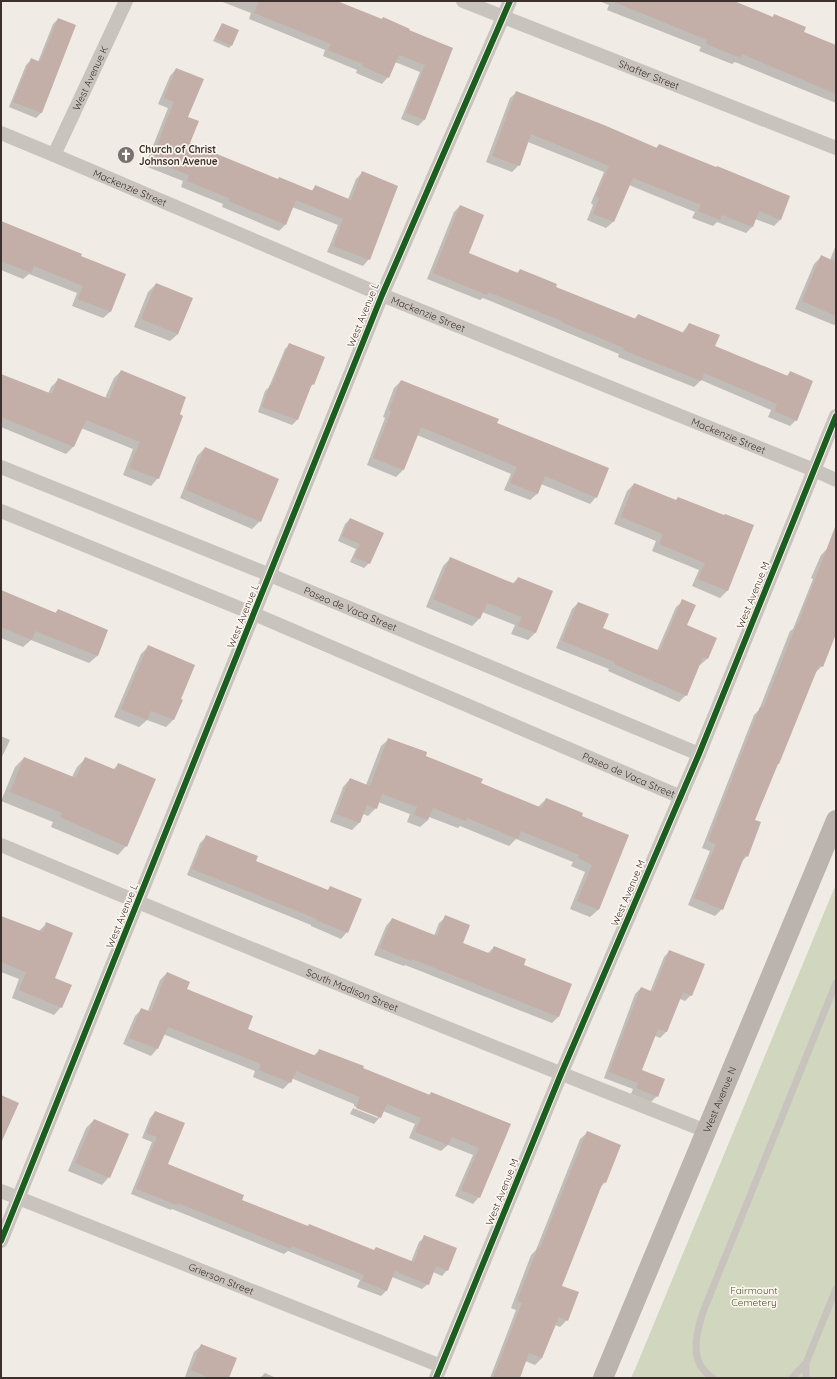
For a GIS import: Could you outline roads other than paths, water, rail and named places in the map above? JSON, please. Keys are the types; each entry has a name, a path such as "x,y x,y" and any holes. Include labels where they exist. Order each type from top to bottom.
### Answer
{"main road":[{"name":"West Avenue N","path":"603,1378 836,820"}],"street":[{"name":"West Avenue K","path":"54,155 126,1"},
{"name":"Shafter Street","path":"463,1 836,148"},
{"name":"West Avenue L","path":"1,1241 382,295 510,1"},
{"name":"Mackenzie Street","path":"1,133 382,295 836,480"},
{"name":"West Avenue M","path":"439,1372 561,1074 699,754 836,416"},
{"name":"Paseo de Vaca Street","path":"1,467 270,575 699,754"},
{"name":"Paseo de Vaca Street","path":"1,511 254,614 681,796"},
{"name":"South Madison Street","path":"1,845 138,903 706,1131"},
{"name":"Grierson Street","path":"1,1191 439,1372"}],"lane":[{"path":"713,1378 708,1376 700,1365 696,1354 695,1343 700,1323 836,983"},
{"path":"792,1378 806,1362 836,1289"},
{"path":"806,1362 806,1378"}],"place":[{"name":"Church of Christ Johnson Avenue","path":"126,155"}],"park label":[{"name":"Fairmount Cemetery","path":"754,1296"}]}
